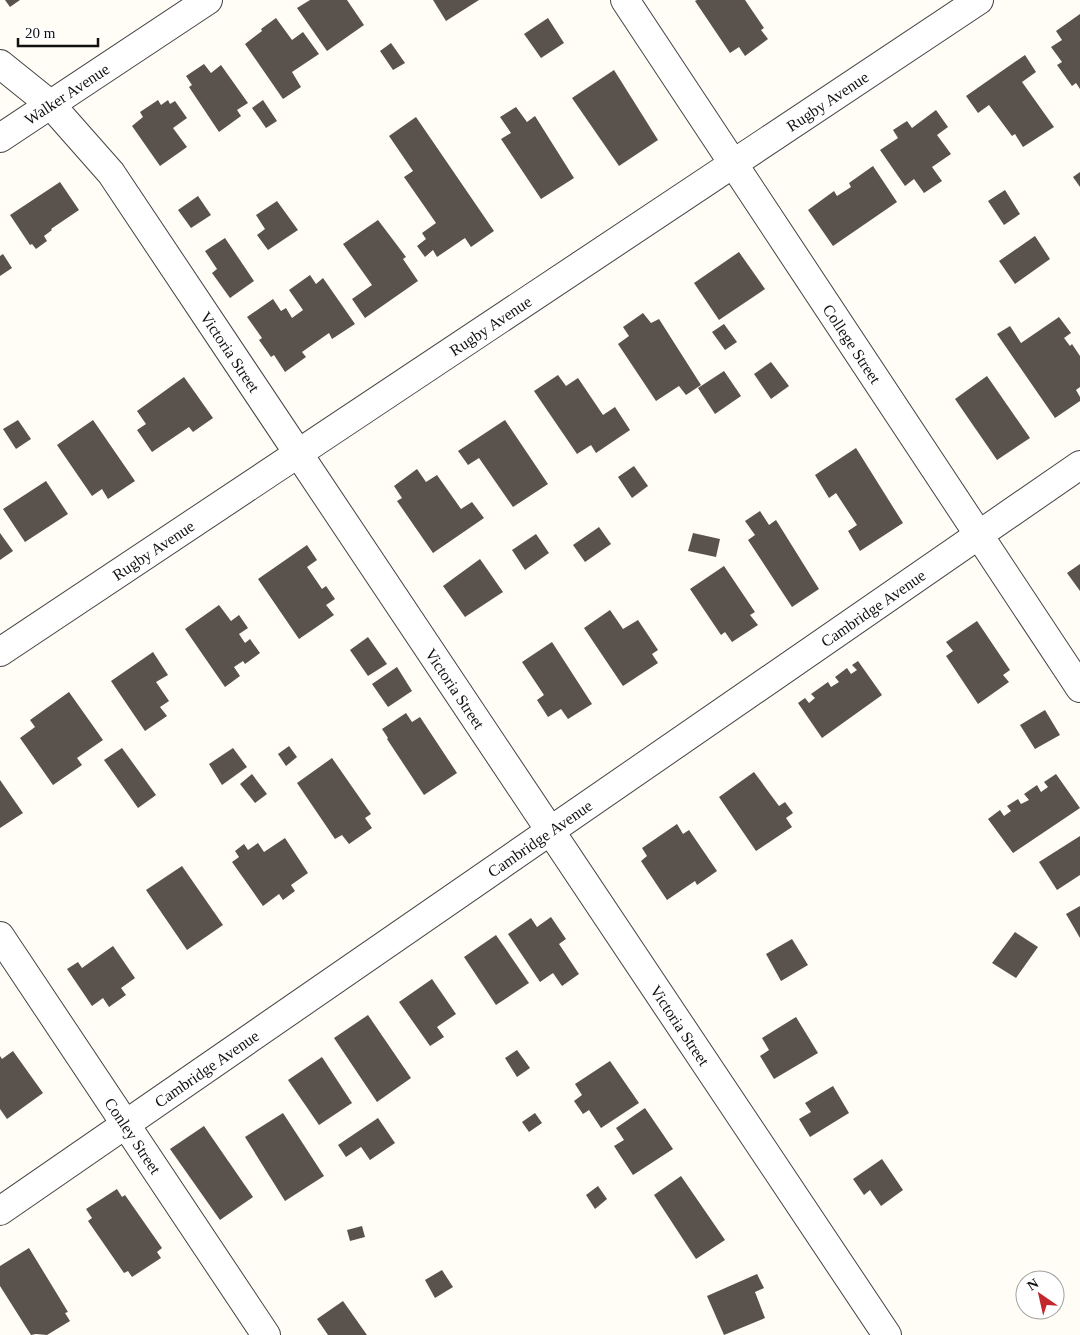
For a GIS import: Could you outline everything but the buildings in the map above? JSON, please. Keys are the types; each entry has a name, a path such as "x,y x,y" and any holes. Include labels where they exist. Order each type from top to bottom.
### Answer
{"street":[{"name":"Walker Avenue","path":"0,138 208,0"},
{"name":"College Street","path":"624,0 1080,688"},
{"name":"Rugby Avenue","path":"0,652 979,0"},
{"name":"Victoria Street","path":"0,64 51,104 111,174 887,1335"},
{"name":"Cambridge Avenue","path":"0,1211 1080,465"},
{"name":"Conley Street","path":"0,936 266,1335"}]}
